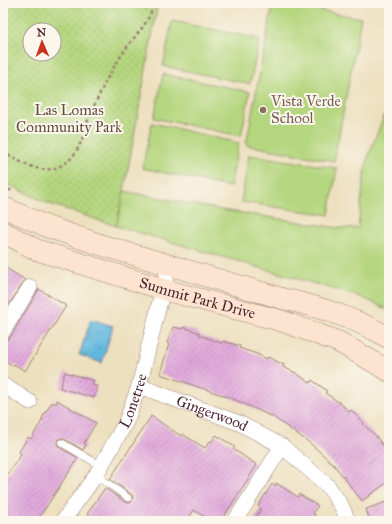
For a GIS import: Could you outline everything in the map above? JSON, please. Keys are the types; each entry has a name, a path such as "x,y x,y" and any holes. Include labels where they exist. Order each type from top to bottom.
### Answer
{"street":[{"name":"Summit Park Drive","path":"3,207 48,227 101,245 284,299 314,305 370,326 389,338"},
{"name":"Summit Park Drive","path":"3,232 37,250 163,290 282,321 339,342 389,371"},
{"name":"Lonetree","path":"63,521 99,470 126,422 139,386 169,265"},
{"path":"3,331 30,287"},
{"path":"3,385 30,402"},
{"name":"Gingerwood","path":"139,386 239,423 282,446 328,486 342,507 348,521"},
{"path":"235,521 282,446"}],"lane":[{"path":"62,442 99,470 128,498"}],"path":[{"path":"3,153 23,163 41,169 59,167 72,157 78,149 104,86 125,50 141,29 152,8 152,3"}],"green space":[{"name":"Las Lomas Community Park","path":"3,3 158,3 124,191 116,226 47,203 3,182"},
{"path":"273,3 361,18 334,161 246,145"},
{"path":"172,21 260,39 250,84 163,66"},
{"path":"163,74 250,92 241,136 154,118"},
{"path":"389,103 389,310 361,297 116,226 124,191 222,210 339,228 358,228 368,157"},
{"path":"152,123 239,143 230,187 142,168"},
{"path":"249,155 337,168 329,215 241,202"}],"water":[{"path":"91,319 113,326 102,363 79,355"}],"building":[{"path":"3,266 25,280 3,314"},
{"path":"39,289 66,306 25,371 14,364 13,366 3,359 3,340 8,339 11,336"},
{"path":"173,327 182,329 183,327 200,333 199,335 222,343 223,341 240,346 239,348 267,359 268,357 284,365 283,367 296,373 310,383 312,380 327,391 325,393 340,403 349,412 351,410 376,436 389,454 389,481 362,501 334,465 310,443 273,417 231,398 160,374 169,344 167,343"},
{"path":"65,372 94,381 92,385 97,386 94,398 60,388"},
{"path":"57,400 96,423 84,443 86,445 83,450 64,439 60,438 58,440 57,443 59,447 78,458 37,521 3,521 3,470 8,474 21,454 19,452 28,437 31,439 52,402 56,404"},
{"path":"151,416 181,436 182,434 205,448 216,435 235,447 233,449 257,465 221,521 212,521 194,510 187,521 88,521 91,516 87,514 105,488 125,502 130,503 132,501 133,496 131,494 110,479"},
{"path":"276,483 298,497 299,494 318,506 313,513 315,514 311,521 253,521 261,509 258,506 272,484 275,486"},
{"path":"389,501 389,521 370,521 366,509"}],"place":[{"name":"Vista Verde School","path":"263,110"}]}
